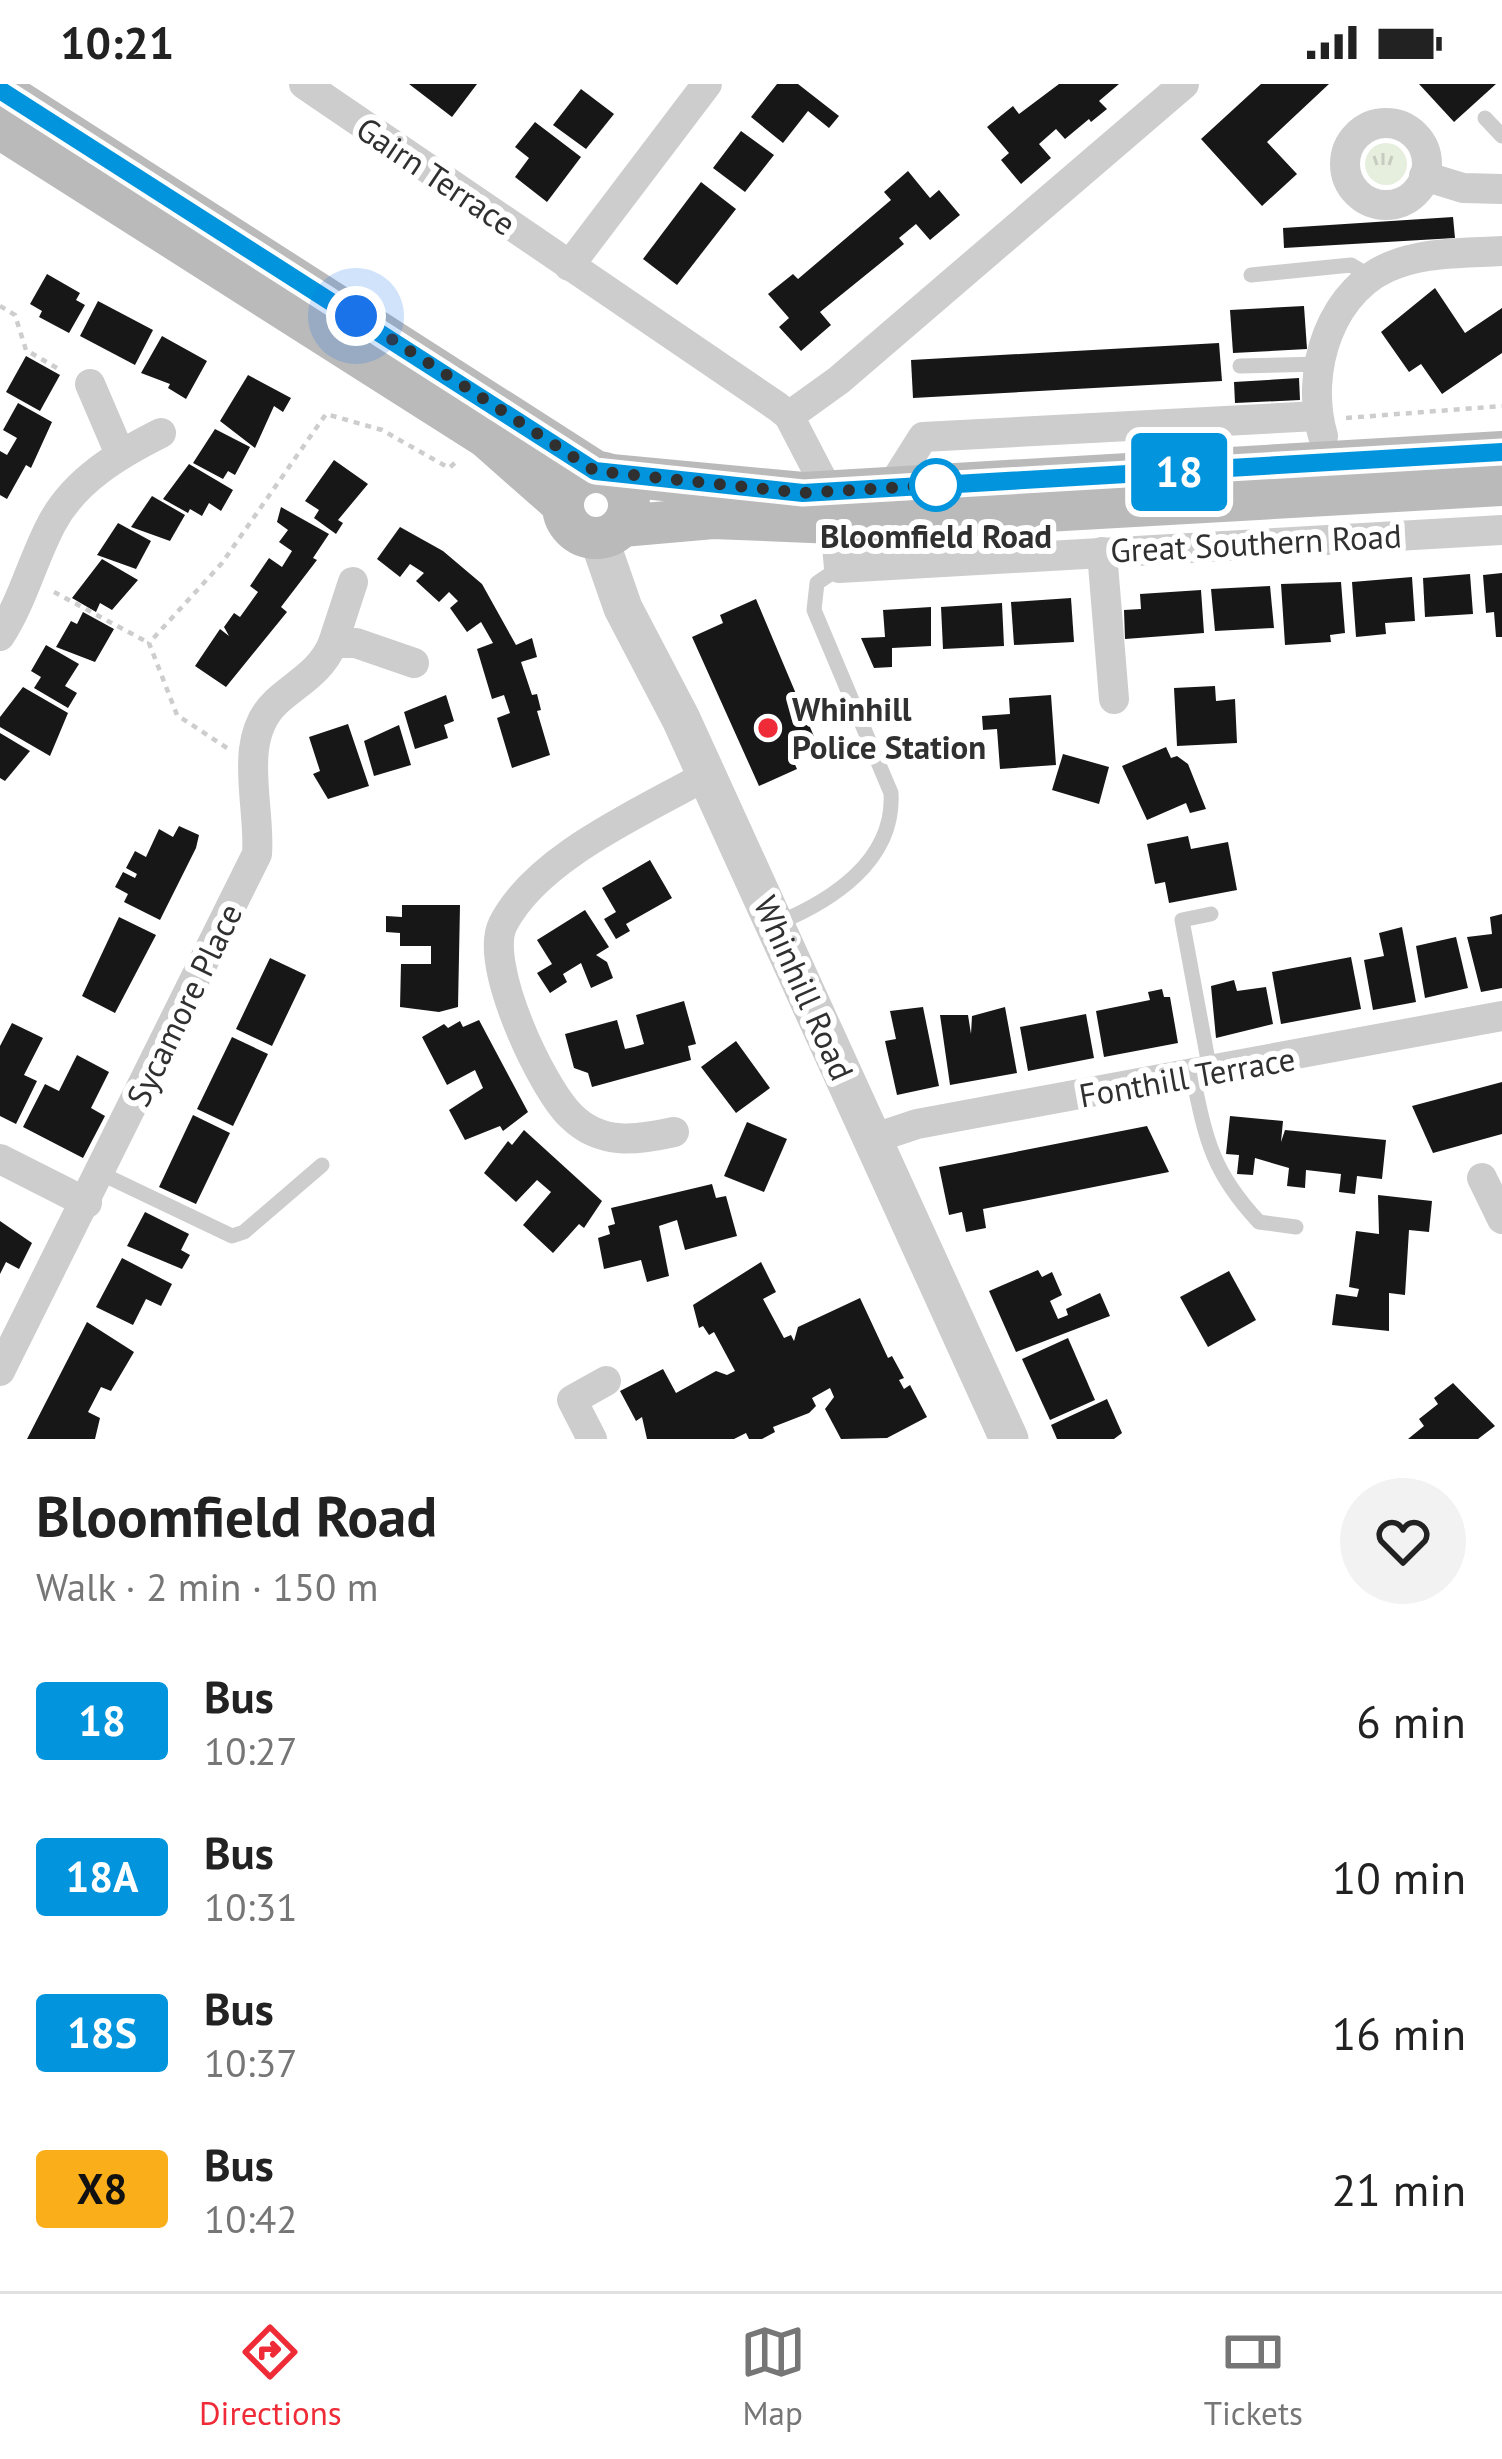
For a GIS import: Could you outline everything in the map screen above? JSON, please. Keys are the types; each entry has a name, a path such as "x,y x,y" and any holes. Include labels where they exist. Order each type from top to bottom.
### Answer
{"main road":[{"name":"Great Southern Road","path":"0,90 603,473 832,507 892,486 1502,452"},
{"path":"0,128 486,436 562,504 569,525 610,532 629,503 603,473 575,478 562,504"},
{"name":"Great Southern Road","path":"610,532 832,507 1502,485"}],"street":[{"name":"Gairn Terrace","path":"304,84 569,266"},
{"path":"707,84 569,266 789,416 832,507 839,568"},
{"path":"789,416 839,380 1184,84"},
{"path":"1424,176 1463,188 1502,189"},
{"path":"1332,463 1317,416 1321,364 1334,319 1371,277 1403,261 1502,251"},
{"path":"90,385 120,454"},
{"path":"892,486 923,437 1317,416"},
{"path":"0,636 62,508 120,454 161,433"},
{"name":"Great Southern Road","path":"839,568 1502,530"},
{"name":"Whinhill Road","path":"610,532 623,608 707,775 872,1138 996,1434"},
{"path":"1102,552 1114,699"},
{"name":"Sycamore Place","path":"0,1372 257,854 260,815 252,764 256,733 274,704 325,662 353,582"},
{"path":"334,643 356,643 414,663"},
{"path":"674,1132 634,1142 613,1138 571,1116 506,993 500,930 537,877 707,775"},
{"name":"Fonthill Terrace","path":"872,1138 917,1124 1202,1076 1502,1016"},
{"path":"0,1159 87,1203"},
{"path":"1483,1178 1502,1219"},
{"path":"592,1439 572,1400 606,1382"}],"lane":[{"path":"1485,118 1502,136"},
{"path":"1252,274 1351,265 1371,277"},
{"path":"1240,367 1321,364"},
{"path":"775,924 843,890 879,842 892,808 891,794 814,610 817,583 839,568"},
{"path":"1211,914 1182,920 1208,1150 1219,1174 1259,1222 1296,1227"},
{"path":"102,1174 232,1236 244,1232 322,1165"}],"path":[{"path":"0,306 15,315 26,350 90,385"},
{"path":"1317,416 1351,419 1502,406"},
{"path":"149,644 222,563 326,414 382,430 448,468 486,436"},
{"path":"30,579 149,644 177,716 252,764"}],"green space":[{"path":"1386,143 1401,149 1407,164 1401,179 1386,185 1371,179 1365,164 1371,149"}],"building":[{"path":"409,84 477,84 452,117"},
{"path":"777,84 798,84 839,116 829,128 808,111 783,143 751,117"},
{"path":"1059,84 1119,84 1099,101 1107,109 1091,122 1089,119 1065,139 1056,129 1039,144 1051,158 1021,184 1001,160 1009,153 987,127 1013,106 1019,114"},
{"path":"1261,84 1329,84 1267,142 1297,174 1262,206 1201,139"},
{"path":"1419,84 1496,84 1454,122"},
{"path":"581,89 614,114 586,149 553,125"},
{"path":"535,122 581,157 547,202 515,177 529,158 515,147"},
{"path":"741,131 774,155 745,192 713,168"},
{"path":"908,171 930,198 939,190 960,215 930,240 916,224 899,238 904,244 820,312 831,325 801,351 779,327 789,318 768,294 793,274 798,279 891,200 884,192"},
{"path":"701,182 736,209 677,285 643,259"},
{"path":"1453,217 1455,238 1284,248 1283,228"},
{"path":"47,274 80,293 76,300 85,305 69,333 39,317 42,311 30,304"},
{"path":"1435,288 1465,333 1502,308 1502,353 1442,394 1421,364 1409,372 1381,332"},
{"path":"98,301 153,330 135,365 80,336"},
{"path":"1304,306 1307,349 1233,353 1230,310"},
{"path":"162,336 207,361 186,399 168,388 170,384 141,373"},
{"path":"1219,343 1222,381 913,398 911,360"},
{"path":"26,356 60,375 40,411 6,392"},
{"path":"248,375 291,398 283,412 274,406 255,448 220,421"},
{"path":"1299,378 1300,400 1235,403 1234,382"},
{"path":"18,403 52,422 31,468 26,465 7,499 0,495 0,451 7,455 17,438 3,430"},
{"path":"215,429 250,447 235,475 228,471 223,479 193,463"},
{"path":"334,460 368,484 338,520 343,523 336,534 314,518 319,510 305,501"},
{"path":"189,464 233,490 221,511 209,503 202,516 163,499"},
{"path":"152,496 185,515 170,541 131,527"},
{"path":"281,507 329,534 313,558 317,560 281,607 287,612 226,687 195,666 220,629 229,636 224,627 234,613 240,617 258,592 250,586 269,558 282,567 292,551 279,542 288,530 277,522"},
{"path":"118,523 151,541 136,569 97,555"},
{"path":"400,527 443,551 482,584 516,645 532,638 537,657 521,662 532,695 537,694 550,755 512,768 497,718 510,713 504,695 492,699 477,649 493,643 481,622 467,632 450,608 458,601 449,592 439,602 416,581 424,573 410,564 400,577 377,559"},
{"path":"102,559 138,580 112,610 100,603 96,612 72,598"},
{"path":"1502,573 1502,637 1496,637 1494,612 1486,613 1483,575"},
{"path":"1470,574 1473,614 1425,617 1423,578"},
{"path":"1412,577 1415,621 1385,623 1386,634 1356,637 1352,582"},
{"path":"1341,582 1345,633 1330,635 1331,642 1285,645 1281,584"},
{"path":"1270,586 1274,628 1215,631 1211,589"},
{"path":"1201,590 1204,633 1125,639 1124,610 1141,609 1140,594"},
{"path":"1071,598 1074,642 1014,645 1011,602"},
{"path":"756,599 818,746 792,758 797,769 759,786 692,637 723,623 720,615"},
{"path":"1002,603 1004,646 943,649 941,607"},
{"path":"931,607 931,646 892,648 892,667 874,668 861,638 885,637 883,610"},
{"path":"83,612 114,629 95,662 56,647 71,621 77,624"},
{"path":"46,645 79,664 65,686 77,693 68,708 34,688 41,677 31,671"},
{"path":"1215,686 1216,701 1235,699 1237,743 1177,746 1174,688"},
{"path":"23,687 68,713 50,756 0,727 0,717"},
{"path":"446,695 454,721 444,725 448,738 415,749 404,712"},
{"path":"1051,695 1056,765 1000,769 997,729 983,730 982,716 1010,714 1009,698"},
{"path":"348,724 369,786 328,799 313,774 320,771 309,737"},
{"path":"399,725 411,765 374,776 364,741"},
{"path":"0,733 30,751 5,781 0,778"},
{"path":"1166,747 1171,758 1177,756 1188,764 1206,809 1190,813 1186,803 1147,820 1122,766"},
{"path":"1063,754 1109,767 1099,804 1052,790"},
{"path":"179,826 199,835 160,920 124,902 128,894 115,887 123,872 135,878 137,874 126,868 135,851 146,857 159,829 173,837"},
{"path":"1188,836 1191,849 1228,842 1237,890 1169,903 1165,882 1155,884 1147,844"},
{"path":"650,860 672,898 626,924 630,931 616,939 604,919 616,912 602,888"},
{"path":"402,905 460,905 458,1007 439,1012 400,1007 401,964 431,964 431,946 400,946 400,933 386,932 386,916 402,917"},
{"path":"585,910 609,947 596,955 607,962 613,978 591,988 581,963 563,974 567,982 550,993 537,973 552,964 537,940"},
{"path":"1502,914 1502,988 1481,992 1467,937 1492,934 1490,917"},
{"path":"119,917 156,935 115,1013 82,996"},
{"path":"1402,927 1416,1002 1373,1010 1364,960 1384,956 1379,933"},
{"path":"1456,937 1468,988 1425,998 1416,946"},
{"path":"1351,957 1361,1009 1281,1024 1272,972"},
{"path":"270,958 306,975 272,1046 236,1029"},
{"path":"1234,980 1237,991 1266,987 1273,1024 1216,1038 1211,986"},
{"path":"1162,989 1164,997 1170,997 1178,1043 1104,1057 1096,1011 1150,1000 1148,992"},
{"path":"684,1001 696,1044 688,1046 691,1060 592,1087 588,1073 574,1068 565,1034 617,1020 625,1049 634,1047 644,1044 636,1015"},
{"path":"923,1007 939,1086 897,1095 885,1041 896,1039 890,1011"},
{"path":"1005,1007 1017,1073 950,1085 940,1015 968,1015 971,1034 972,1016"},
{"path":"1086,1014 1094,1058 1028,1071 1020,1027"},
{"path":"479,1020 528,1112 503,1131 500,1126 465,1140 449,1110 483,1088 475,1070 447,1085 422,1037 444,1024 448,1028 460,1021 463,1027"},
{"path":"12,1023 43,1038 24,1075 37,1081 16,1124 0,1116 0,1046"},
{"path":"232,1037 268,1054 233,1126 197,1109"},
{"path":"736,1041 770,1088 736,1113 701,1067"},
{"path":"77,1055 109,1072 91,1108 105,1116 83,1158 23,1127 45,1084 59,1091"},
{"path":"1502,1082 1502,1134 1433,1153 1412,1106"},
{"path":"193,1115 230,1133 196,1204 159,1187"},
{"path":"1230,1116 1283,1121 1281,1142 1285,1130 1386,1140 1382,1179 1357,1176 1355,1194 1339,1192 1341,1174 1306,1170 1305,1188 1287,1186 1289,1168 1255,1158 1253,1175 1237,1174 1239,1155 1226,1154"},
{"path":"747,1122 787,1139 764,1192 724,1176"},
{"path":"1147,1126 1169,1172 983,1209 986,1228 966,1232 962,1212 949,1215 939,1167"},
{"path":"524,1130 602,1201 584,1228 579,1224 553,1253 523,1225 551,1192 537,1180 516,1202 484,1173 508,1141 512,1145"},
{"path":"712,1184 716,1198 726,1196 737,1236 685,1250 677,1220 659,1226 669,1276 647,1282 641,1260 604,1269 598,1238 610,1234 608,1226 615,1224 611,1208"},
{"path":"1378,1195 1432,1201 1429,1232 1409,1230 1405,1295 1389,1293 1389,1331 1332,1325 1336,1294 1357,1297 1359,1289 1349,1287 1356,1231 1379,1234"},
{"path":"145,1212 189,1234 181,1250 190,1255 182,1269 127,1246"},
{"path":"0,1221 32,1243 19,1269 6,1262 0,1274"},
{"path":"122,1258 172,1284 161,1306 146,1299 133,1325 96,1307"},
{"path":"761,1262 776,1292 763,1299 784,1338 791,1335 794,1341 798,1327 860,1298 888,1358 892,1356 904,1378 899,1380 904,1389 910,1385 927,1417 887,1438 841,1439 825,1409 834,1397 830,1388 812,1398 816,1406 809,1413 773,1427 775,1432 762,1439 749,1439 746,1433 734,1439 647,1439 642,1417 636,1421 620,1391 663,1369 676,1393 716,1371 727,1375 735,1371 714,1332 709,1335 703,1326 699,1328 693,1305"},
{"path":"1038,1270 1042,1277 1052,1272 1062,1295 1050,1301 1058,1319 1068,1315 1066,1309 1100,1293 1110,1316 1016,1352 989,1291"},
{"path":"1229,1271 1256,1320 1208,1347 1180,1297"},
{"path":"87,1322 134,1352 111,1391 101,1387 88,1412 100,1418 95,1439 27,1439"},
{"path":"1068,1338 1095,1400 1050,1420 1022,1359"},
{"path":"1453,1383 1495,1426 1478,1439 1408,1439 1424,1426 1419,1419 1438,1404 1434,1398"},
{"path":"1107,1399 1122,1433 1114,1439 1057,1439 1051,1425"}],"bus line":[{"name":"18","path":"0,90 567,454 611,475 803,493 1502,452"}],"place":[{"name":"Bloomfield Road","path":"936,485"},
{"name":"Whinhill Police Station","path":"768,728"}],"route":[{"path":"356,316 595,471 803,493 936,485"}]}
